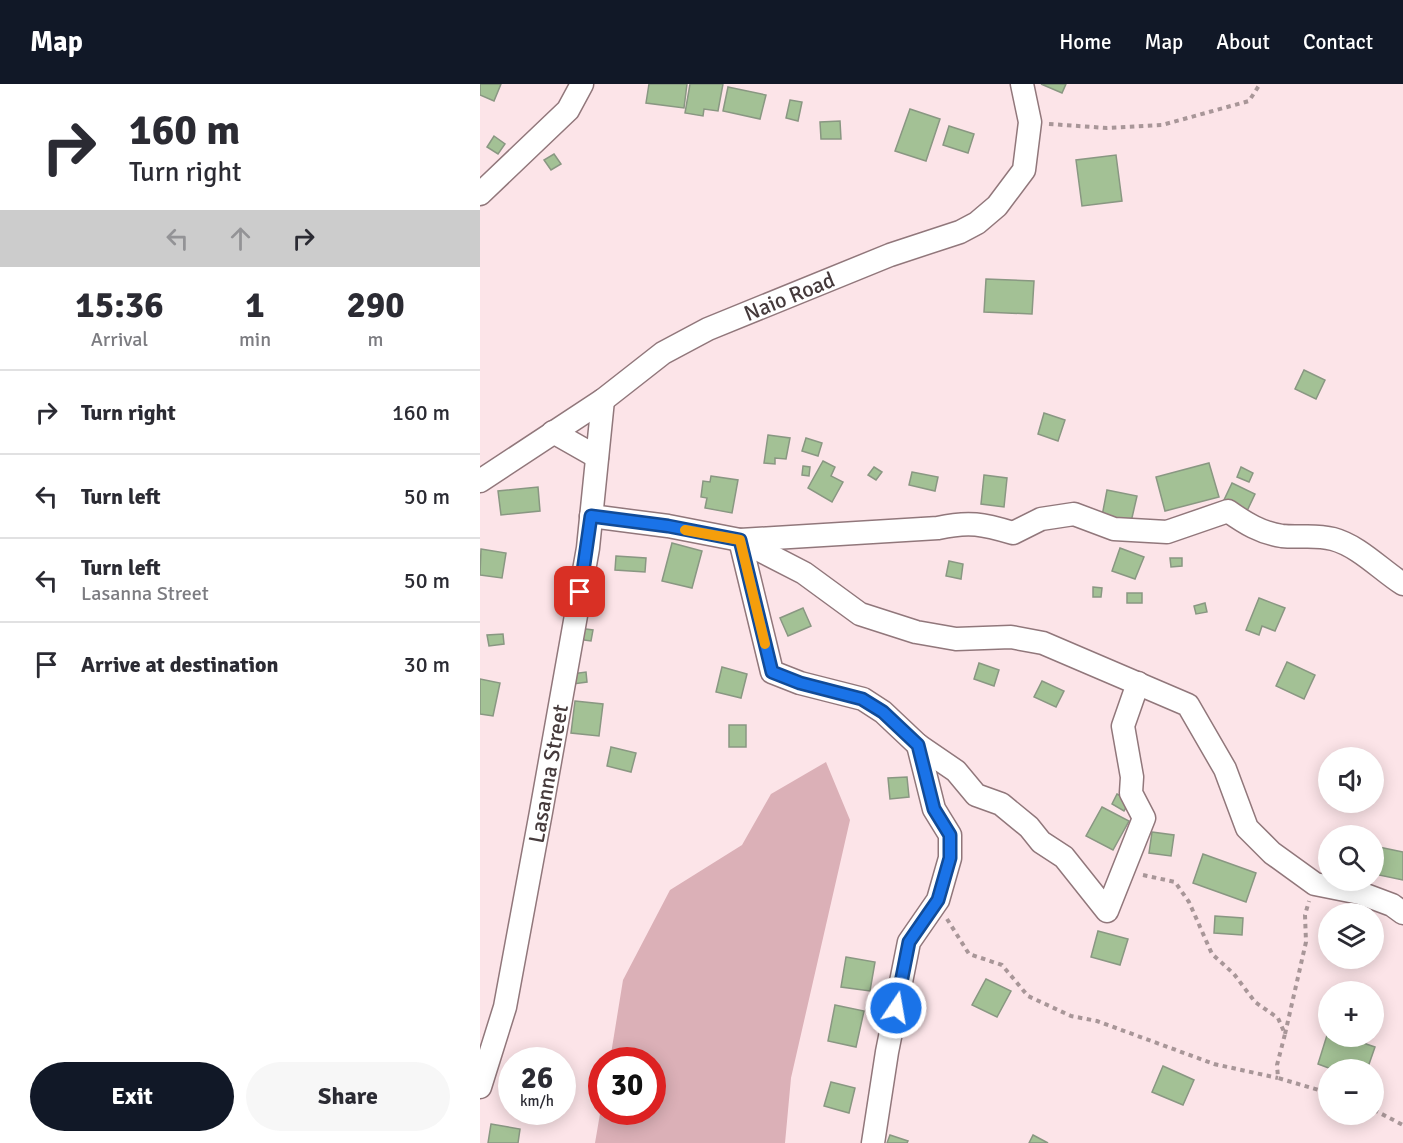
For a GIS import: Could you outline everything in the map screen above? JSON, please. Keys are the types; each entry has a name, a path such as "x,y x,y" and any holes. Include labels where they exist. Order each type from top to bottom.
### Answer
{"street":[{"path":"480,194 568,110 582,84"},
{"name":"Naio Road","path":"480,481 603,400 663,353 708,329 890,255 960,232 977,223 997,206 1024,170 1030,122 1022,84"},
{"name":"Lasanna Street","path":"480,1087 505,1007 586,560 603,400"},
{"path":"553,432 597,457"},
{"path":"591,516 668,526 740,540 938,528 963,522 982,524 1013,533 1041,519 1074,514 1114,529 1167,532 1228,511 1255,529 1283,536 1308,534 1335,539 1364,555 1403,584"},
{"path":"740,540 804,573 860,614 916,632 956,639 1011,637 1043,644 1138,682 1188,705 1225,769 1247,828 1272,853 1315,884 1360,893 1392,905 1403,913"},
{"path":"740,540 772,672 800,683 862,699 883,712 918,745 956,771 976,795 1001,804 1029,828 1041,842 1064,857 1107,911 1125,871 1144,818 1131,793 1132,777 1124,726 1138,682"},
{"path":"873,1143 886,1052 909,942 938,900 950,858 950,835 934,809 918,745"}],"path":[{"path":"1030,122 1107,128 1162,124 1249,101 1260,84"},
{"path":"1125,871 1175,882 1189,902 1212,954 1234,974 1255,1002 1278,1018 1285,1034"},
{"path":"1278,1078 1277,1065 1306,942 1305,915 1315,884"},
{"path":"938,900 969,954 1002,965 1028,996 1071,1016 1097,1021 1214,1064 1278,1078 1318,1090"},
{"path":"1384,1115 1403,1125"}],"shaded area":[{"path":"826,762 850,820 791,1078 785,1143 595,1143 598,1125 666,1125 666,1047 612,1047 623,980 670,890 742,845 771,794"}],"building":[{"path":"480,84 501,84 494,101 480,95"},
{"path":"649,84 687,84 684,108 646,103"},
{"path":"690,84 723,84 718,111 704,109 703,116 685,113"},
{"path":"1041,84 1066,84 1062,93"},
{"path":"728,87 766,95 760,119 723,111"},
{"path":"790,100 802,102 798,121 786,118"},
{"path":"910,109 940,119 926,161 895,151"},
{"path":"840,121 841,139 821,139 820,122"},
{"path":"949,126 974,134 968,153 943,145"},
{"path":"494,136 505,144 498,154 487,147"},
{"path":"554,154 561,164 551,170 544,160"},
{"path":"1116,155 1122,201 1082,206 1076,160"},
{"path":"986,279 1034,281 1032,314 984,312"},
{"path":"1304,370 1325,380 1316,399 1295,389"},
{"path":"1044,413 1065,420 1058,441 1038,434"},
{"path":"768,435 790,438 786,459 775,458 775,464 764,463"},
{"path":"806,438 822,443 818,456 802,451"},
{"path":"823,461 835,467 831,476 843,482 832,502 808,488"},
{"path":"1209,463 1219,497 1165,511 1156,477"},
{"path":"803,466 810,467 809,476 802,475"},
{"path":"874,467 882,472 876,480 868,475"},
{"path":"1241,467 1253,473 1249,482 1237,477"},
{"path":"912,472 938,477 935,491 909,485"},
{"path":"984,475 1007,478 1004,507 981,504"},
{"path":"711,476 738,480 732,513 705,508 707,498 701,497 703,481 710,482"},
{"path":"1232,483 1255,494 1247,511 1224,500"},
{"path":"538,487 540,511 501,515 498,491"},
{"path":"1107,490 1137,496 1131,522 1102,516"},
{"path":"672,543 702,551 692,588 662,581"},
{"path":"1120,548 1144,557 1135,579 1112,571"},
{"path":"481,549 506,553 502,578 480,575"},
{"path":"616,556 646,558 645,572 615,570"},
{"path":"1170,558 1182,558 1182,566 1171,567"},
{"path":"949,561 963,564 961,579 946,576"},
{"path":"1093,587 1102,588 1101,597 1093,597"},
{"path":"1127,593 1142,593 1142,603 1127,603"},
{"path":"1259,598 1285,608 1275,631 1262,626 1259,635 1246,630"},
{"path":"1205,603 1207,612 1196,614 1194,606"},
{"path":"803,608 811,626 788,636 780,618"},
{"path":"578,628 593,630 591,641 577,639"},
{"path":"503,634 504,644 489,646 487,635"},
{"path":"1287,662 1315,675 1304,699 1276,686"},
{"path":"979,663 999,670 994,686 974,679"},
{"path":"722,667 747,674 741,698 716,692"},
{"path":"586,672 587,682 573,684 572,674"},
{"path":"480,679 500,683 493,716 480,714"},
{"path":"1042,681 1064,691 1056,707 1034,697"},
{"path":"575,701 603,704 599,736 571,733"},
{"path":"729,725 746,725 746,747 729,747"},
{"path":"611,747 636,753 631,772 607,766"},
{"path":"907,777 909,797 890,799 888,778"},
{"path":"1117,794 1130,801 1124,811 1112,804"},
{"path":"1102,807 1129,821 1113,850 1086,836"},
{"path":"1152,832 1174,835 1171,856 1149,853"},
{"path":"1384,848 1403,852 1403,880 1384,876"},
{"path":"1203,854 1256,873 1246,902 1193,883"},
{"path":"1215,916 1243,918 1242,935 1214,933"},
{"path":"1098,931 1128,939 1120,965 1091,957"},
{"path":"846,957 875,962 870,991 841,987"},
{"path":"986,979 1011,991 997,1017 972,1005"},
{"path":"835,1005 864,1011 856,1047 828,1041"},
{"path":"1323,1047 1375,1047 1371,1059 1320,1059"},
{"path":"1163,1066 1194,1080 1183,1105 1152,1092"},
{"path":"831,1082 855,1088 849,1113 824,1106"},
{"path":"491,1124 520,1129 518,1143 488,1143"},
{"path":"890,1135 908,1141 907,1143 887,1143"},
{"path":"1033,1135 1048,1143 1029,1143"}],"slow traffic":[{"path":"685,530 740,540 765,644"}],"route":[{"path":"580,592 591,516 668,526 740,540 772,672 800,683 862,699 883,712 918,745 934,809 950,835 950,858 938,900 909,942 896,1008"}]}
